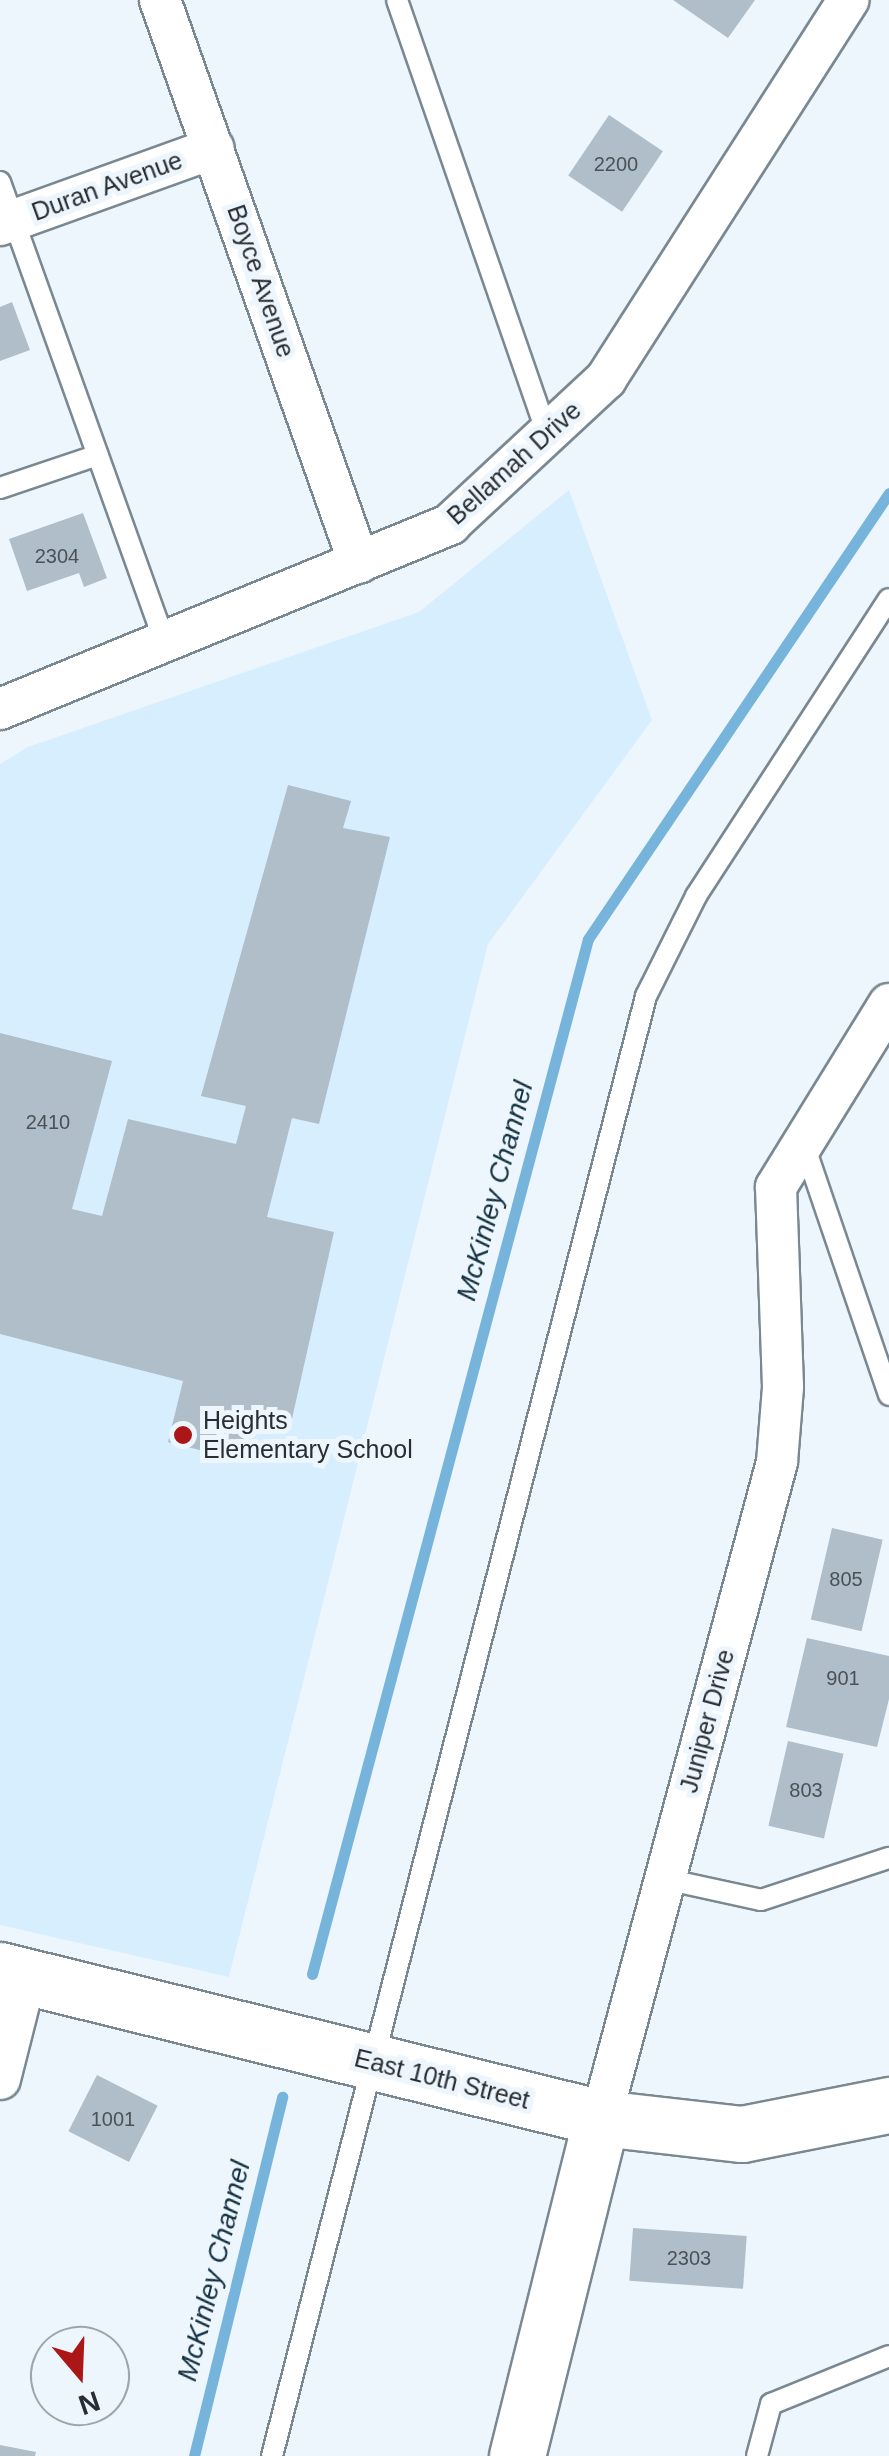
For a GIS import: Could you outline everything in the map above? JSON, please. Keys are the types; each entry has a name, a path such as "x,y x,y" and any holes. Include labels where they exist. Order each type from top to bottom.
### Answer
{"main road":[{"name":"East 10th Street","path":"13,1973 601,2118 742,2134 888,2110"},
{"name":"Juniper Drive","path":"517,2456 601,2118"}],"street":[{"name":"Boyce Avenue","path":"160,0 359,563"},
{"name":"Bellamah Drive","path":"0,710 450,524 606,379 848,0"},
{"name":"Duran Avenue","path":"7,222 214,148"},
{"name":"Juniper Drive","path":"601,2118 777,1462 782,1387 776,1187 889,1004"},
{"path":"0,2079 13,1973"}],"lane":[{"path":"397,0 547,434"},
{"path":"0,182 7,222 98,454 165,642"},
{"path":"0,488 98,454"},
{"path":"272,2456 370,2061 646,996 696,896 889,599"},
{"path":"803,1143 889,1395"},
{"path":"665,1879 761,1900 889,1858"},
{"path":"757,2456 771,2404 889,2356"}],"shaded area":[{"name":"Heights Elementary School","path":"569,490 652,720 488,944 229,1977 0,1925 0,764 28,747 419,612"}],"building":[{"path":"673,0 755,0 728,38"},
{"path":"609,115 663,151 622,212 568,176"},
{"path":"12,302 30,350 0,361 0,307"},
{"path":"83,513 107,578 84,587 79,573 27,591 9,539"},
{"path":"288,785 351,801 343,828 390,837 319,1124 292,1118 267,1217 334,1232 289,1432 248,1422 239,1460 168,1442 183,1381 0,1334 0,1033 112,1061 72,1209 102,1216 128,1119 236,1144 246,1106 201,1096"},
{"path":"832,1528 883,1540 862,1631 811,1620"},
{"path":"807,1638 889,1656 889,1699 877,1747 786,1727"},
{"path":"788,1741 844,1754 824,1839 768,1826"},
{"path":"97,2075 158,2106 129,2162 68,2131"},
{"path":"633,2228 747,2236 743,2289 629,2281"},
{"path":"0,2445 36,2452 35,2456 0,2456"}],"waterway":[{"name":"McKinley Channel","path":"312,1974 588,939 889,493"},
{"name":"McKinley Channel","path":"194,2456 282,2097"}],"place":[{"name":"Heights Elementary School","path":"183,1435"}]}
